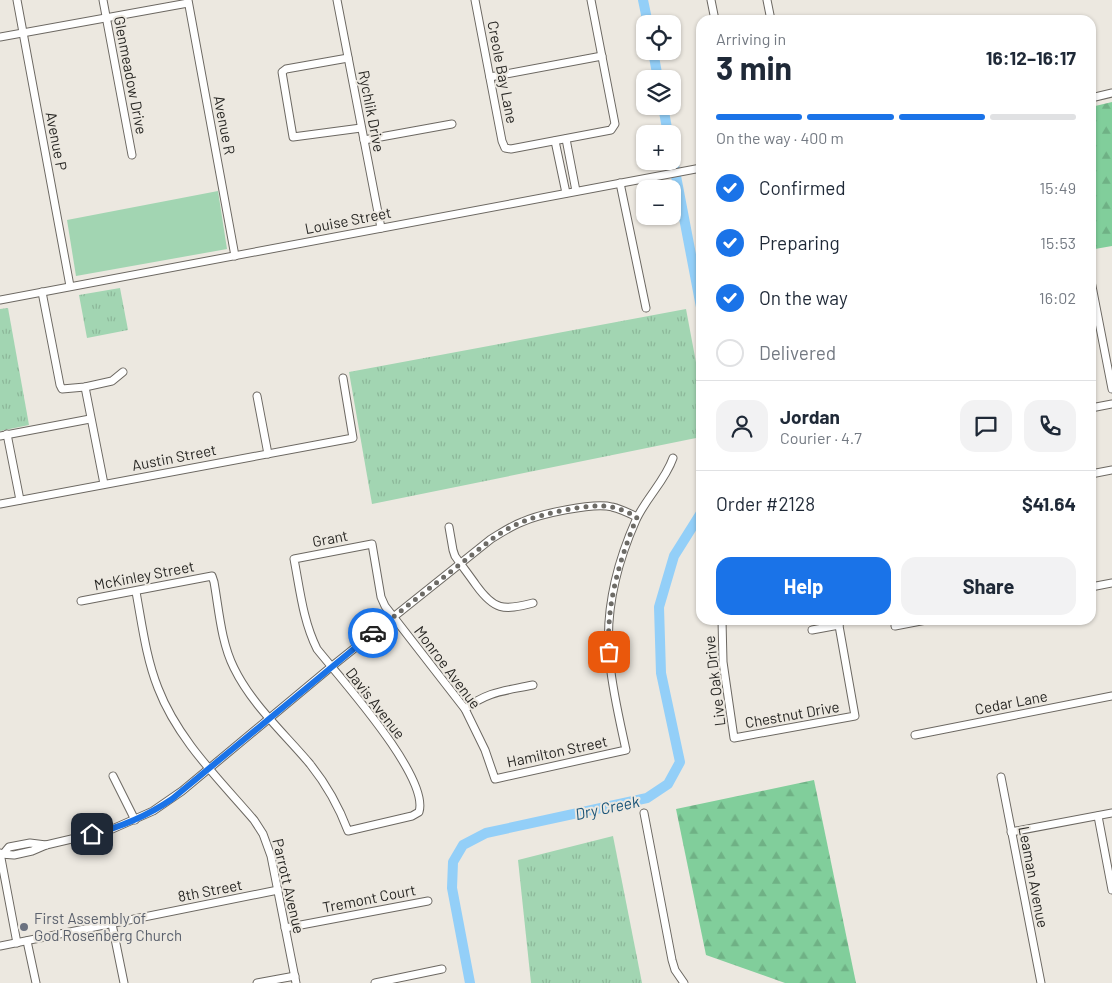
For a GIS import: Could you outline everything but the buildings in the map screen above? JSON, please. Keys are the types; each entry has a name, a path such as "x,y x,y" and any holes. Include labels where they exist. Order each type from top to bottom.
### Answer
{"street":[{"name":"Avenue P","path":"17,0 70,286"},
{"name":"Glenmeadow Drive","path":"103,0 132,155"},
{"name":"Rychlik Drive","path":"336,0 380,228"},
{"name":"Creole Bay Lane","path":"478,0 490,77 505,148 511,149 555,141"},
{"path":"566,193 555,141 611,130 615,124 591,0"},
{"path":"711,0 714,15"},
{"path":"767,0 770,15"},
{"path":"0,37 188,2"},
{"name":"Avenue R","path":"188,2 235,256"},
{"path":"490,77 602,56"},
{"path":"348,58 286,69 282,72 294,137 361,128"},
{"path":"1096,97 1112,93"},
{"path":"364,140 452,124"},
{"path":"566,139 576,192"},
{"name":"Louise Street","path":"0,300 696,169"},
{"path":"620,183 646,308"},
{"path":"42,292 62,389 84,387 112,381 123,372"},
{"path":"1096,307 1112,390"},
{"name":"Austin Street","path":"0,504 353,438 343,378"},
{"path":"84,387 104,484"},
{"path":"257,396 268,454"},
{"path":"1096,407 1112,404"},
{"path":"20,500 3,435 90,419"},
{"path":"17,943 1,854 9,847 30,843 46,845 110,830 153,811 172,799 331,666 492,539 523,521 553,513 600,505 612,507 637,517 669,471 673,458"},
{"path":"1096,473 1112,470"},
{"name":"Hamilton Street","path":"495,779 626,750 611,673 608,640 613,588 626,544 637,517"},
{"path":"449,527 453,550 460,564 486,599 492,604 508,607 533,603"},
{"name":"Grant","path":"294,559 372,544"},
{"name":"Monroe Avenue","path":"372,544 385,606 464,709 486,750 495,779"},
{"name":"Davis Avenue","path":"269,718 323,782 333,798 348,831 412,816 419,812 420,800 414,782 400,758 382,730 317,649 308,630 294,559"},
{"name":"McKinley Street","path":"81,601 212,576 229,657 248,692 269,718"},
{"path":"1096,586 1112,583"},
{"name":"Parrott Avenue","path":"136,592 151,667 168,712 209,769 254,820 263,834 271,856 296,979"},
{"name":"Live Oak Drive","path":"722,625 723,662 734,738"},
{"path":"812,630 829,625"},
{"name":"Chestnut Drive","path":"734,738 855,716 840,625"},
{"path":"895,626 900,625"},
{"path":"464,709 477,699 490,694 533,685"},
{"name":"Cedar Lane","path":"915,735 1112,696"},
{"path":"113,776 135,820"},
{"name":"Leaman Avenue","path":"1001,777 1041,983"},
{"path":"644,813 672,960 675,970 684,983"},
{"path":"1011,832 1112,813"},
{"path":"1098,816 1112,890"},
{"name":"8th Street","path":"0,946 278,890"},
{"name":"Tremont Court","path":"286,928 428,902"},
{"path":"112,924 124,983"},
{"path":"27,941 36,983"},
{"path":"375,983 442,969"},
{"path":"257,983 296,979"}],"green space":[{"path":"1112,102 1112,246 1096,249 1096,106"},
{"path":"218,191 227,249 76,276 67,220"},
{"path":"120,288 128,330 87,338 79,295"},
{"path":"8,308 29,425 0,431 0,309"},
{"path":"686,309 696,362 696,438 372,504 349,372"},
{"path":"814,780 856,983 785,983 706,955 676,809"},
{"path":"613,836 642,983 531,983 518,860"}],"waterway":[{"name":"Dry Creek","path":"643,0 646,15"},
{"name":"Dry Creek","path":"655,60 656,70"},
{"name":"Dry Creek","path":"665,115 666,125"},
{"name":"Dry Creek","path":"675,170 696,281"},
{"name":"Dry Creek","path":"470,983 452,888 453,862 463,845 486,833 647,798 668,784 680,762 661,673 659,607 674,556 696,521"}],"way so far":[{"path":"373,633 492,539 508,529 523,521 553,513 600,505 612,507 637,517 618,567 613,588 608,640 609,652"}],"place":[{"name":"First Assembly of God Rosenberg Church","path":"24,927"}],"route":[{"path":"92,834 110,830 135,820 172,799 373,633"}]}
